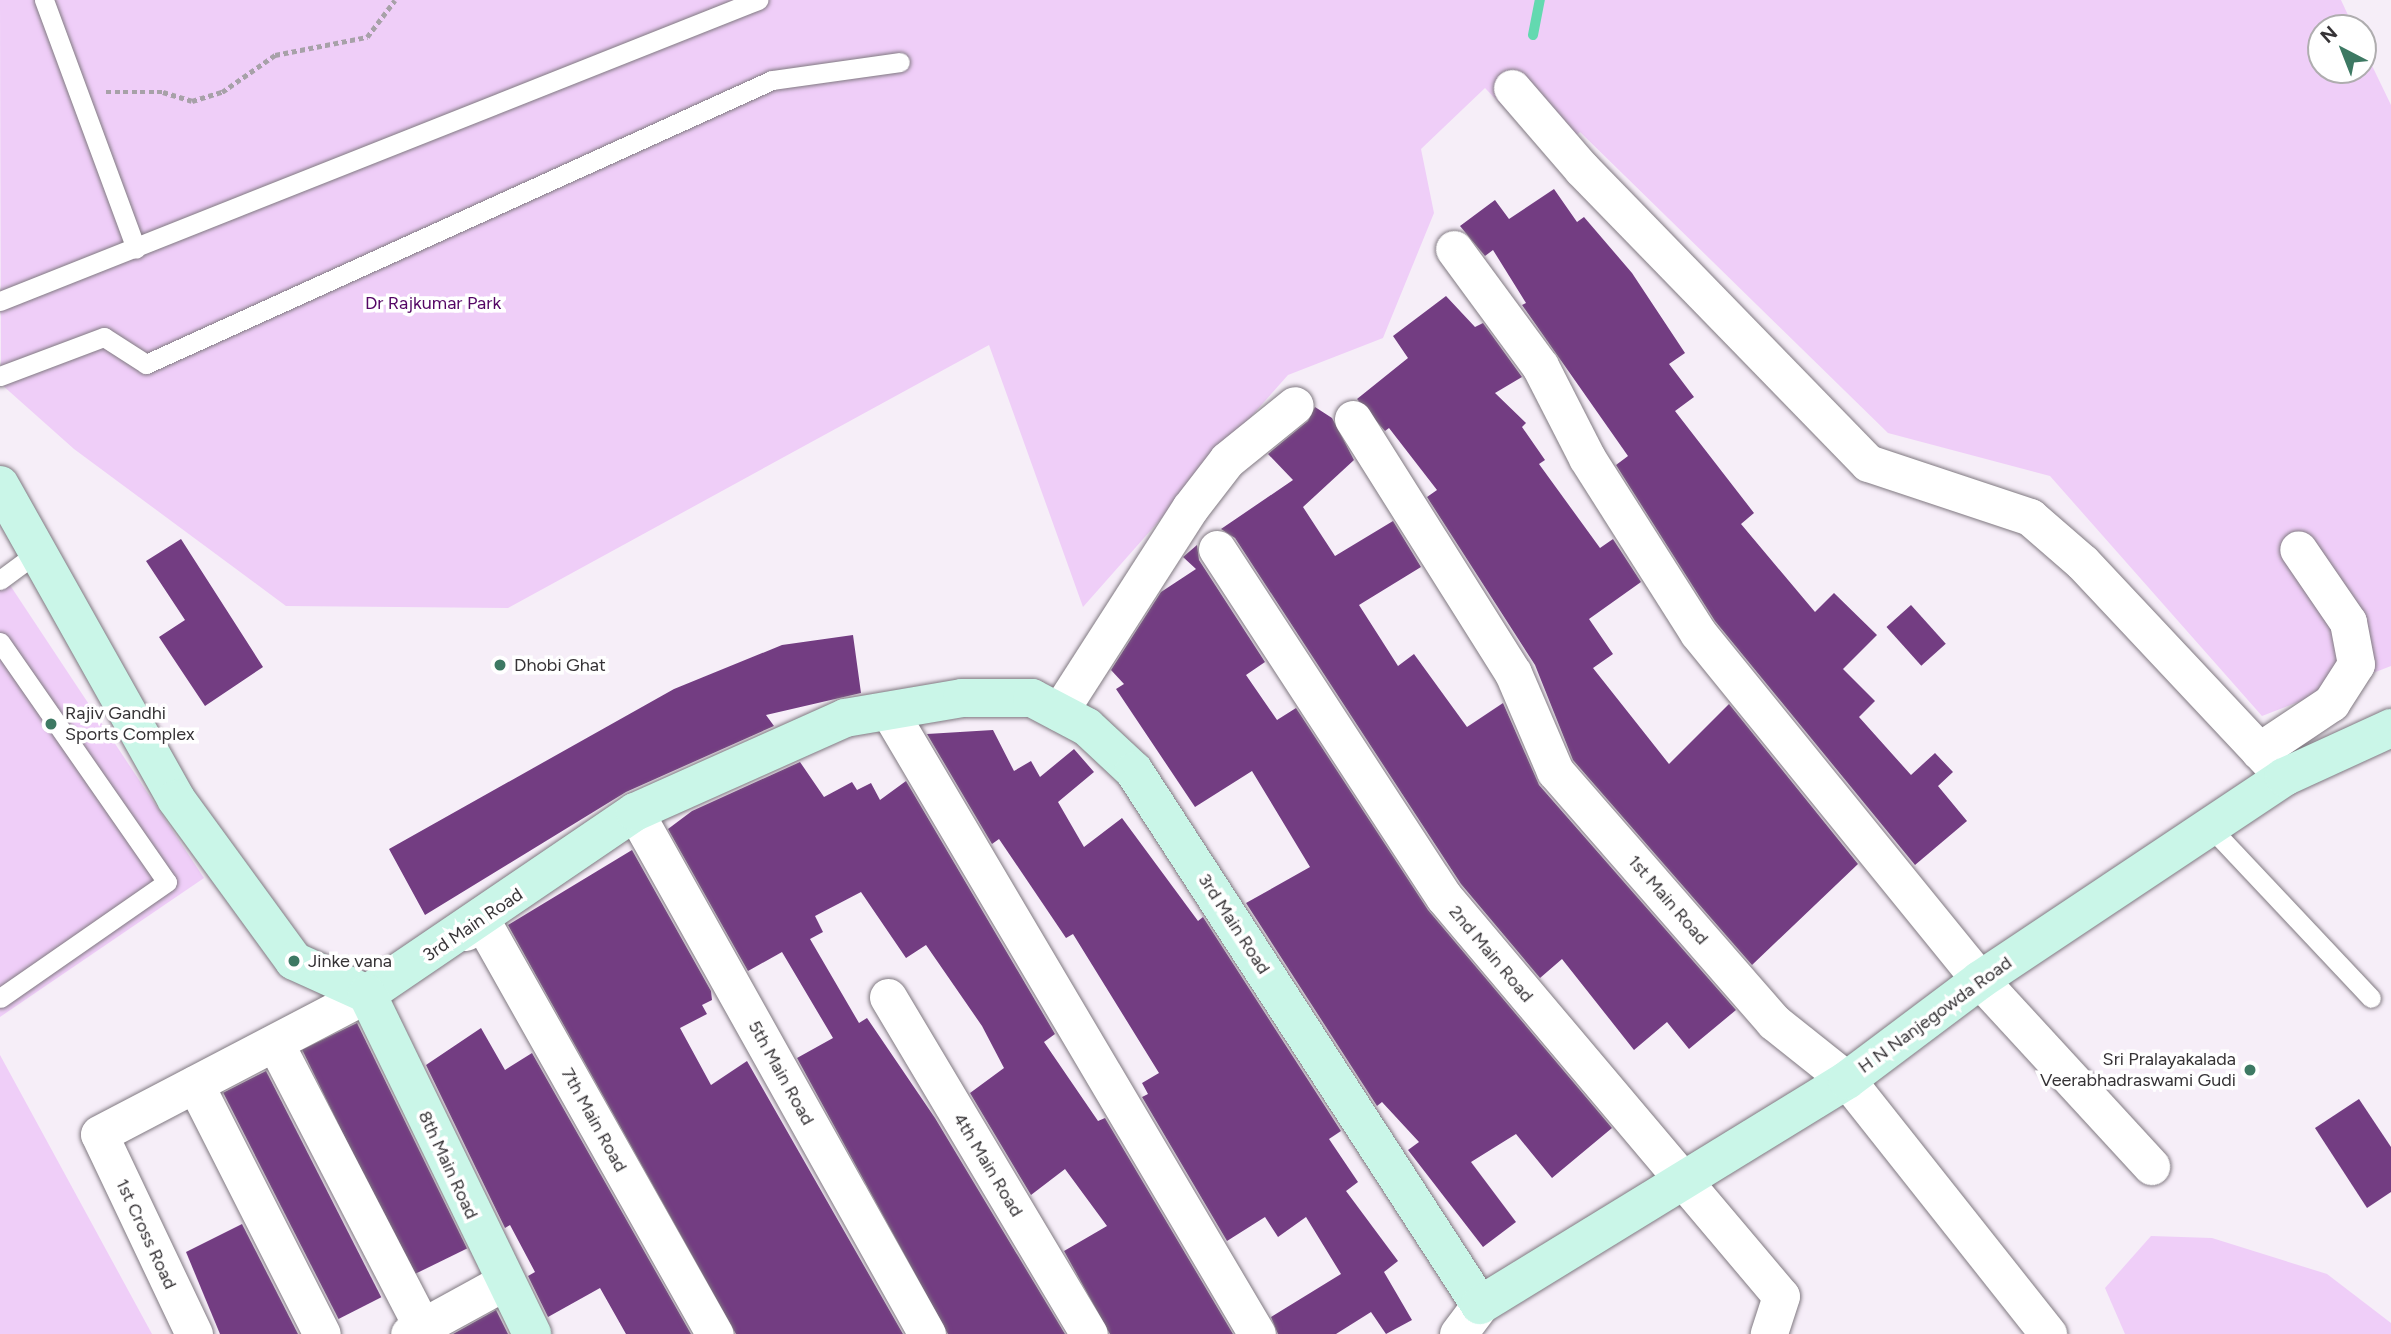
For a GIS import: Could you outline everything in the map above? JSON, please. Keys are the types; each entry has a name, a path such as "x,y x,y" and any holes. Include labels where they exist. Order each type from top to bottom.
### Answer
{"street":[{"path":"1512,88 1582,169 1868,463 2030,517 2082,562 2272,764 2332,703 2356,664 2347,622 2298,549"},
{"path":"1454,249 1540,366 1587,458 1698,633 1980,980 2151,1166"},
{"path":"1059,712 1190,508 1227,460 1295,405"},
{"name":"1st Main Road","path":"1353,419 1513,673 1555,771 1774,1022 1847,1080 2048,1334"},
{"path":"0,485 176,799 294,961 367,994"},
{"name":"2nd Main Road","path":"1217,549 1444,897 1657,1154 1687,1178 1781,1296 1769,1334"},
{"name":"3rd Main Road","path":"367,994 465,932 635,812 845,718 890,713 962,698 1032,698 1087,727 1134,771 1466,1326"},
{"path":"890,713 1257,1334"},
{"name":"H N Nanjegowda Road","path":"1466,1326 1687,1178 1847,1080 1980,980 2209,826 2272,764 2391,728"},
{"name":"5th Main Road","path":"635,812 927,1334"},
{"name":"7th Main Road","path":"465,932 483,923 715,1334"},
{"path":"322,1334 195,1084 367,994"},
{"name":"8th Main Road","path":"367,994 504,1282 532,1334"},
{"name":"4th Main Road","path":"888,997 1089,1334"},
{"path":"275,1042 419,1332 504,1282"},
{"name":"1st Cross Road","path":"194,1334 99,1134 195,1084"}],"lane":[{"path":"44,0 136,249"},
{"path":"0,301 758,0"},
{"path":"0,376 104,337 146,364 772,80 901,62"},
{"path":"0,580 38,552"},
{"path":"0,642 167,881 0,998"},
{"path":"2209,826 2371,998"}],"path":[{"path":"96,86 192,101 247,79 275,55 355,44 395,0"}],"green space":[{"name":"Dr Rajkumar Park","path":"0,0 2341,0 2348,14 2307,14 2307,84 2377,84 2377,76 2391,105 2391,666 2262,716 2050,476 1888,433 1580,132 1551,157 1485,88 1421,149 1434,213 1383,338 1288,375 1083,607 989,345 508,608 286,606 74,449 1,384"},
{"name":"Rajiv Gandhi Sports Complex","path":"0,570 204,878 0,1017"},
{"path":"0,1055 152,1334 0,1334"},
{"path":"2151,1236 2212,1238 2327,1274 2391,1323 2391,1334 2125,1334 2105,1288"}],"building":[{"path":"1554,189 1577,222 1584,217 1632,273 1685,353 1669,364 1694,397 1675,411 1754,513 1741,524 1815,612 1834,593 1877,635 1843,669 1875,701 1859,717 1911,775 1935,753 1953,772 1938,786 1967,821 1915,865 1715,621 1616,465 1628,456 1522,305 1526,303 1493,250 1485,256 1460,226 1495,200 1509,219"},
{"path":"1446,296 1475,327 1483,323 1522,377 1495,393 1526,423 1522,427 1545,460 1539,464 1600,548 1613,539 1641,582 1589,619 1613,654 1593,668 1669,764 1729,704 1858,864 1752,965 1573,760 1535,665 1427,497 1437,490 1389,428 1385,431 1357,399 1408,358 1393,336"},
{"path":"1315,407 1332,418 1354,460 1303,507 1335,556 1393,521 1421,567 1359,605 1398,666 1414,654 1467,727 1503,703 1539,785 1736,1010 1689,1049 1667,1022 1634,1050 1562,959 1540,978 1461,884 1235,538 1221,529 1293,480 1268,454 1308,421"},
{"path":"181,539 263,667 205,706 159,637 185,620 146,561"},
{"path":"1197,545 1199,560 1265,662 1246,675 1277,720 1296,708 1428,910 1612,1128 1552,1178 1516,1134 1471,1162 1516,1222 1483,1247 1408,1150 1419,1142 1382,1102 1377,1106 1246,903 1310,867 1252,771 1195,807 1116,689 1124,684 1111,670 1161,592 1196,569 1183,557"},
{"path":"1911,605 1946,644 1921,666 1886,627"},
{"path":"853,635 861,693 766,715 774,726 626,792 425,915 389,849 674,689 782,645"},
{"path":"993,730 1014,771 1031,761 1040,777 1074,749 1094,772 1058,802 1084,847 1122,818 1198,921 1203,917 1341,1131 1329,1139 1358,1182 1346,1191 1398,1261 1384,1272 1412,1320 1386,1334 1371,1312 1336,1334 1278,1334 1271,1317 1341,1274 1306,1217 1278,1237 1265,1217 1227,1241 1142,1097 1148,1094 1142,1083 1159,1073 1073,934 1066,938 999,839 992,844 927,734"},
{"path":"800,762 824,797 852,782 857,790 871,783 880,800 906,781 1055,1034 1044,1042 1098,1121 1105,1118 1233,1334 1110,1334 1064,1251 1107,1226 1065,1169 1031,1195 970,1093 1004,1068 982,1026 926,945 906,958 861,892 815,916 823,932 810,939 859,1023 867,1018 935,1118 1065,1334 948,1334 797,1058 833,1038 782,952 748,971 668,829 692,811"},
{"path":"632,850 711,991 712,1000 702,1005 707,1014 680,1028 711,1085 747,1061 903,1334 736,1334 508,925"},
{"path":"357,1023 467,1249 412,1275 302,1050"},
{"path":"481,1028 505,1070 532,1053 691,1334 626,1334 600,1288 548,1317 528,1276 535,1272 510,1225 505,1228 426,1065"},
{"path":"266,1071 381,1297 339,1319 223,1093"},
{"path":"2359,1099 2391,1147 2391,1192 2367,1208 2315,1128"},
{"path":"242,1224 298,1334 220,1334 186,1252"},
{"path":"496,1310 508,1334 453,1334"}],"waterway":[{"path":"1533,35 1540,0"}],"place":[{"name":"Dhobi Ghat","path":"500,665"},
{"name":"Rajiv Gandhi Sports Complex","path":"51,724"},
{"name":"Jinke vana","path":"294,961"},
{"name":"Sri Pralayakalada Veerabhadraswami Gudi","path":"2250,1070"}]}
